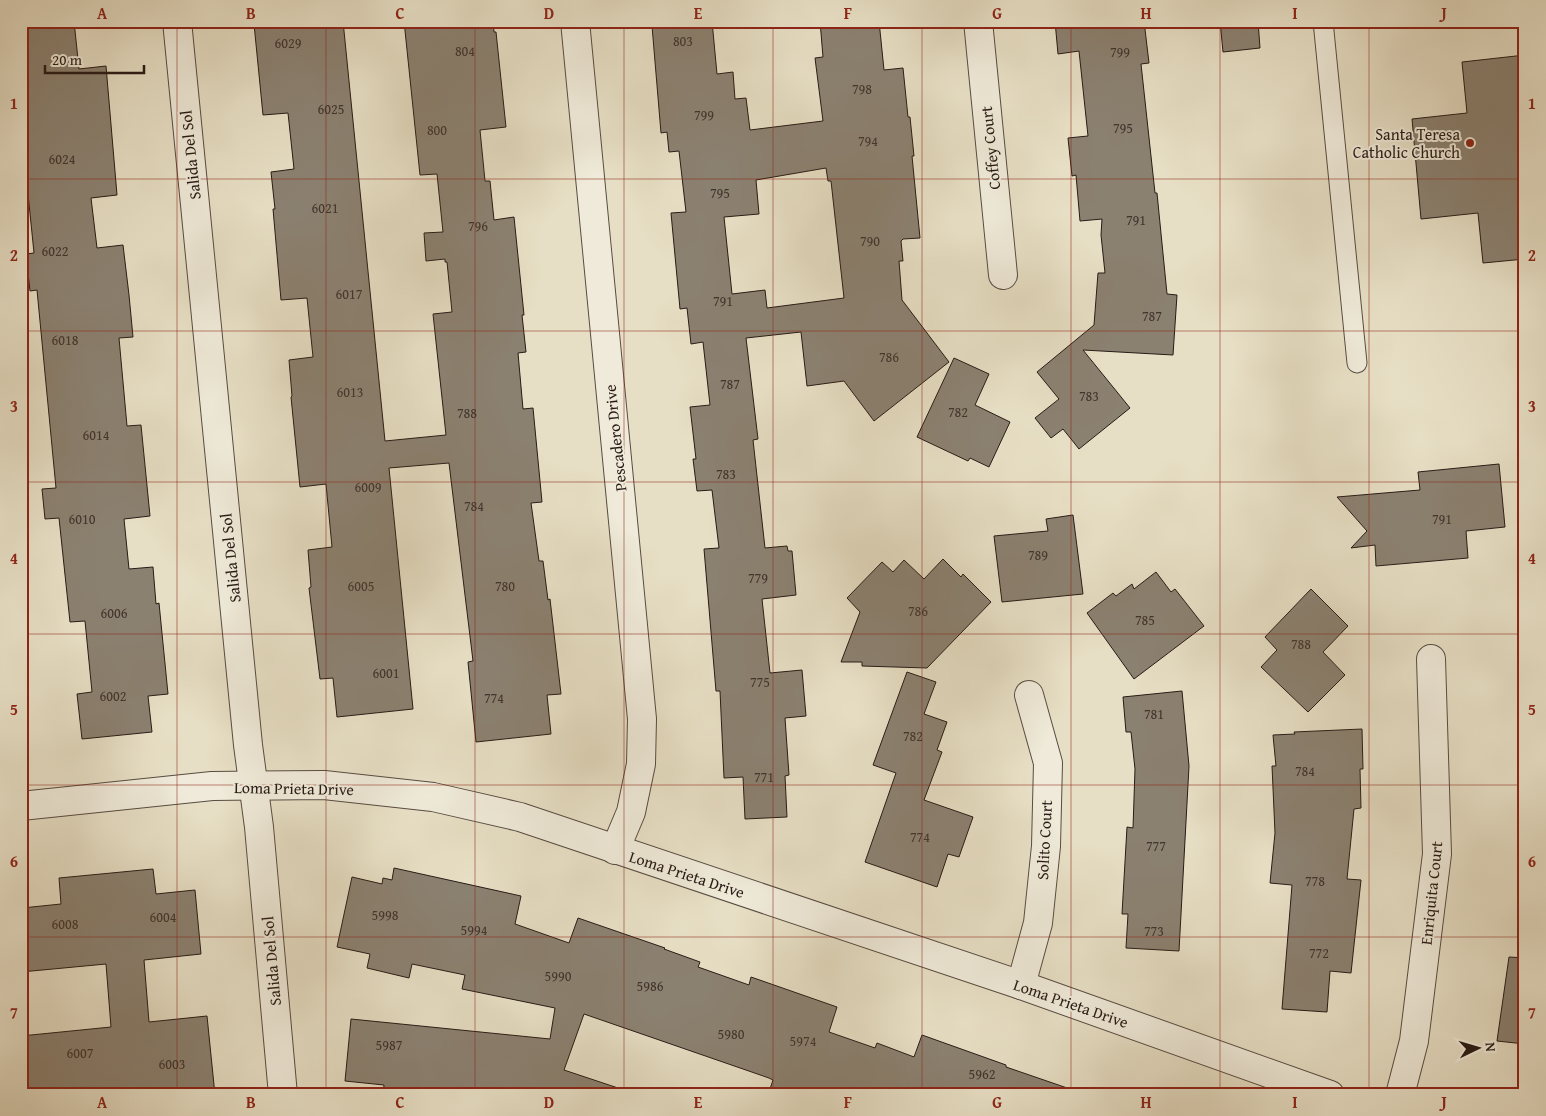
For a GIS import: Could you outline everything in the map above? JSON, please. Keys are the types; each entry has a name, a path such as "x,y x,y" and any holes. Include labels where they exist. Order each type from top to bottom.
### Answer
{"street":[{"name":"Salida Del Sol","path":"177,21 260,837 283,1095"},
{"name":"Pescadero Drive","path":"575,21 642,719 641,764 631,812 615,850"},
{"name":"Coffey Court","path":"978,21 1003,275"},
{"name":"Enriquita Court","path":"1400,1095 1414,1041 1437,854 1431,659"},
{"name":"Solito Court","path":"1021,985 1038,923 1046,846 1048,763 1029,695"},
{"name":"Loma Prieta Drive","path":"21,806 212,786 324,785 433,797 520,817 1021,985 1330,1095"}],"lane":[{"path":"1323,21 1357,363"}],"building":[{"path":"21,21 74,21 79,69 106,66 117,195 91,198 97,248 123,245 129,295 133,337 119,338 127,426 141,425 150,516 124,519 129,569 153,567 156,604 159,603 168,694 148,696 152,732 82,739 77,694 92,692 85,621 70,622 59,518 45,519 42,489 56,488 37,290 30,291 26,254 34,253 21,125"},
{"path":"277,21 343,21 385,441 446,435 433,314 452,312 447,262 445,262 445,259 426,261 424,233 443,232 437,174 420,175 404,21 493,21 494,32 496,32 506,127 480,130 485,181 490,181 494,220 514,217 526,352 518,353 523,409 533,408 542,502 531,503 539,561 543,561 548,600 550,599 561,694 547,695 551,734 476,742 468,662 473,661 449,463 389,468 413,709 337,717 333,678 320,679 309,588 311,587 308,550 332,547 326,484 300,487 289,360 313,357 307,298 281,300 271,172 294,169 288,113 263,115 254,24"},
{"path":"657,21 712,21 717,74 733,72 735,99 746,98 750,130 823,121 815,58 823,57 820,21 879,21 884,70 903,68 914,156 912,156 920,238 903,239 901,241 903,261 899,261 902,300 949,362 874,421 844,381 807,386 801,332 746,338 758,439 753,440 765,548 787,546 788,551 792,551 796,595 762,599 770,673 802,670 806,716 785,718 789,775 785,776 787,817 745,819 743,777 724,778 720,691 716,691 704,549 719,548 712,490 697,491 693,459 696,459 690,407 710,405 703,342 691,344 687,308 680,309 671,213 686,212 679,151 669,152 667,132 661,133 652,26 657,25","holes":["826,168 828,181 831,181 844,298 767,308 765,290 732,294 724,217 759,214 756,180"]},
{"path":"1055,21 1144,21 1149,63 1141,64 1167,294 1177,295 1173,355 1083,350 1130,408 1079,449 1063,429 1051,438 1035,418 1059,399 1037,372 1094,325 1098,273 1105,273 1101,235 1102,219 1080,221 1076,175 1072,176 1068,138 1088,136 1079,51 1058,54"},
{"path":"1220,21 1258,21 1260,48 1223,52"},
{"name":"Santa Teresa Catholic Church","path":"1525,55 1525,259 1483,263 1478,213 1421,219 1412,119 1467,113 1462,62"},
{"path":"954,358 989,374 975,405 1010,422 989,467 970,458 968,461 917,437"},
{"path":"1499,464 1505,527 1466,531 1468,558 1376,566 1375,545 1351,548 1367,531 1337,497 1420,490 1418,472"},
{"path":"1073,515 1083,594 1002,602 994,536 1048,531 1046,519"},
{"path":"943,559 961,577 963,574 991,602 927,668 862,666 862,662 841,662 860,612 847,598 882,562 893,572 904,560 924,579"},
{"path":"1156,572 1171,592 1175,589 1204,626 1134,679 1087,613 1113,593 1116,596 1132,584 1134,589"},
{"path":"1311,589 1348,626 1323,652 1345,675 1308,712 1261,667 1277,650 1265,637"},
{"path":"907,672 936,682 924,714 947,722 937,750 942,752 924,800 973,817 959,857 948,854 937,887 865,862 896,773 873,765"},
{"path":"1182,691 1189,766 1179,951 1126,948 1128,914 1122,914 1127,827 1133,828 1135,769 1131,732 1126,732 1123,697"},
{"path":"1362,729 1363,769 1360,769 1361,808 1354,809 1347,879 1361,880 1351,973 1330,971 1327,1012 1282,1009 1292,885 1270,883 1275,833 1272,766 1276,766 1273,735 1295,734 1294,732"},
{"path":"394,868 521,896 515,924 569,943 578,918 665,948 700,962 698,967 749,985 751,977 837,1007 829,1032 875,1048 877,1043 914,1057 922,1035 1073,1090 1072,1095 768,1095 773,1080 769,1078 584,1014 564,1070 624,1090 623,1095 383,1095 384,1085 345,1081 351,1019 550,1039 555,1008 462,989 465,975 412,964 409,978 367,968 370,954 337,947 352,877 382,884 383,878 392,880"},
{"path":"153,869 156,894 195,890 201,954 144,960 149,1022 207,1016 215,1095 21,1095 21,1036 111,1027 106,964 21,972 21,937 25,937 22,908 61,904 59,878"},
{"path":"1509,957 1525,958 1525,1044 1497,1041"}],"place":[{"name":"Santa Teresa Catholic Church","path":"1470,143"}]}
